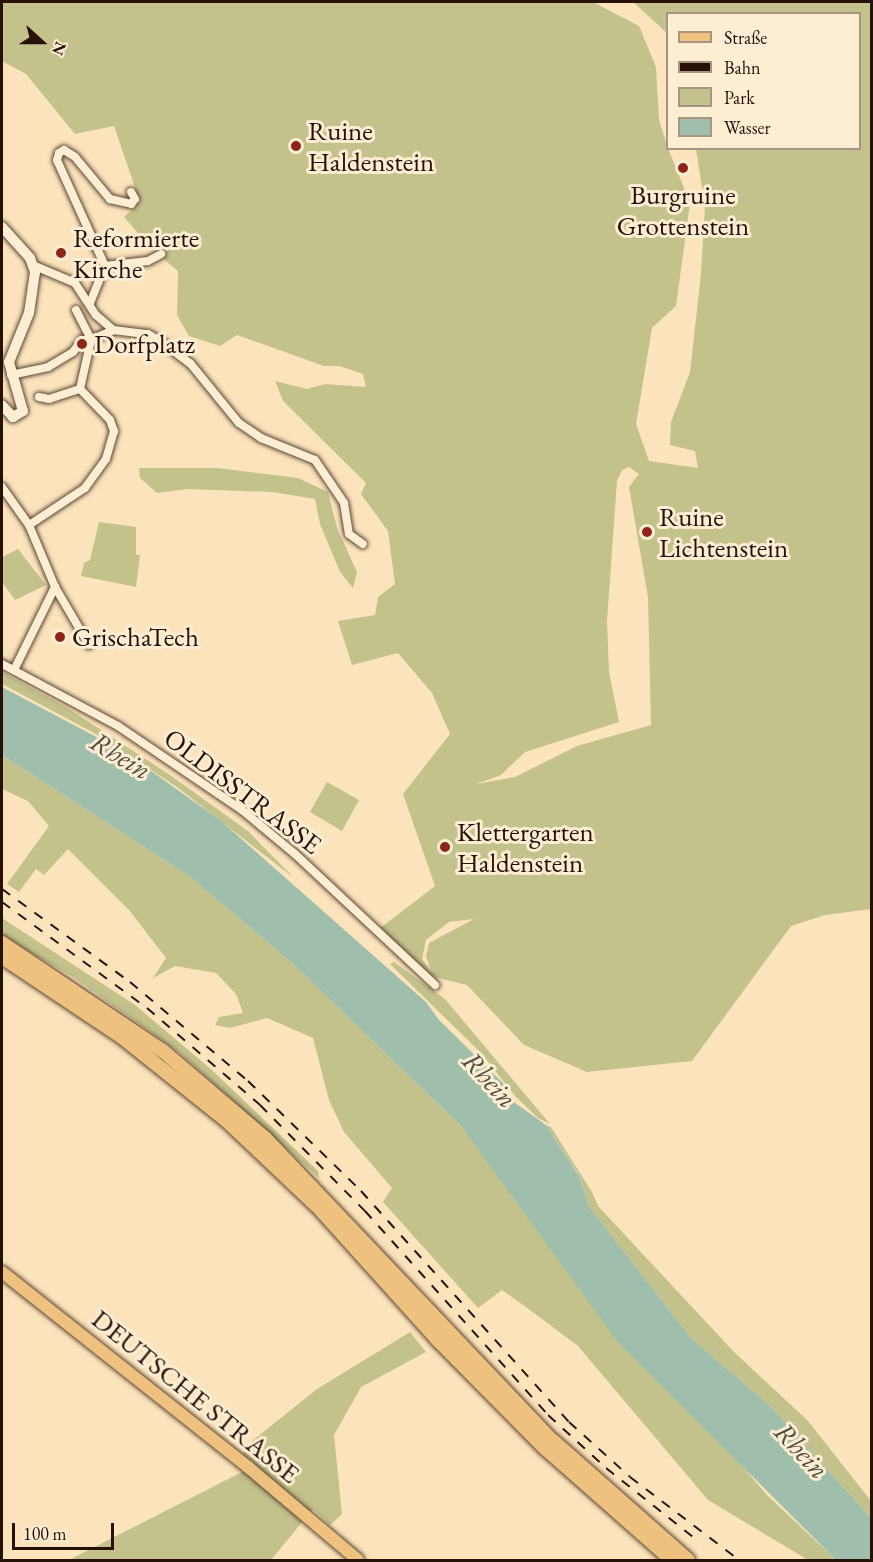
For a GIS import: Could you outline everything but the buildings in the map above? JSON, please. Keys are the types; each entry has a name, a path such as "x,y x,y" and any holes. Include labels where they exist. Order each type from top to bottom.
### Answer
{"highway":[{"path":"2,943 163,1051 265,1138 553,1441 688,1560"},
{"path":"2,957 122,1037 226,1120 320,1209 438,1340 546,1449 672,1560"}],"main road":[{"name":"DEUTSCHE STRASSE","path":"2,1272 248,1467 358,1560"}],"street":[{"path":"90,303 105,266 57,160 59,153 64,150 75,157 110,199 131,204 135,199 131,192"},
{"path":"2,227 35,266 75,283 96,315 113,330"},
{"path":"105,266 148,261 161,254"},
{"path":"2,405 13,417 23,411 11,375 10,356 31,306 35,266"},
{"path":"76,309 92,340 92,349 80,389"},
{"path":"11,375 48,367 73,352 77,344 113,330 148,334 190,363 239,423 261,438 315,460 344,503 349,534 363,544"},
{"path":"39,398 49,399 80,389"},
{"path":"29,525 85,488 113,442 112,423 80,389"},
{"path":"2,487 29,525 55,587 89,645"},
{"path":"14,670 55,587"},
{"name":"OLDISSTRASSE","path":"2,664 135,737 243,810 435,985"}],"green space":[{"path":"2,2 593,2 639,26 656,67 659,120 666,142 666,150 669,150 690,203 676,306 652,328 636,424 649,461 698,468 695,451 670,445 671,422 690,372 701,274 705,206 696,150 861,150 861,12 666,12 666,32 633,2 871,2 871,909 825,915 791,926 692,1061 587,1072 524,1045 467,985 434,977 379,929 435,886 403,794 450,734 432,693 398,653 352,665 338,621 375,615 378,597 395,584 388,531 361,494 366,483 283,401 275,381 307,389 325,384 366,387 363,374 339,366 324,366 237,335 220,346 189,336 177,315 178,271 161,257 172,247 157,229 144,240 124,217 140,202 114,126 75,134 26,74 2,61","holes":["629,467 639,474 629,487 648,597 651,725 577,746 515,777 476,784 501,775 525,752 619,722 609,672 607,621 617,481 622,470","474,919 429,943 426,956 431,971 422,959 426,940 449,922"]},
{"path":"139,468 217,468 298,478 328,492 337,528 357,572 353,588 340,572 320,524 315,499 272,492 187,489 157,493 140,478"},
{"path":"99,522 136,527 136,555 140,555 136,587 81,576 84,563 90,560"},
{"path":"18,549 46,585 15,600 2,582 2,557"},
{"path":"2,672 66,707 170,775 248,831 294,878 177,787 94,733 2,684"},
{"path":"2,755 189,876 291,962 461,1126 528,1216 767,1495 836,1560 808,1560 708,1500 578,1346 502,1290 478,1308 383,1202 392,1188 344,1132 329,1100 313,1038 267,1018 230,1028 215,1025 219,1017 243,1013 236,994 216,973 175,966 153,978 166,958 129,910 68,849 44,875 36,869 19,892 7,884 49,826 28,801 2,789"},
{"path":"327,782 359,800 342,831 310,812"},
{"path":"2,918 135,1005 212,1070 318,1171 319,1178 179,1052 73,977 2,936"},
{"path":"394,962 445,999 550,1124 538,1118 516,1097 480,1052 390,964"},
{"path":"546,1125 551,1127 592,1192 598,1206 734,1352 808,1421 871,1501 871,1518 769,1405 691,1338 590,1208 579,1175"},
{"path":"410,1332 426,1352 361,1387 334,1435 342,1514 330,1525 313,1509 271,1560 69,1560 244,1471 243,1453 252,1441 317,1389"}],"water":[{"name":"Rhein","path":"2,687 123,751 220,820 426,1002 439,1020 503,1083 511,1100 546,1125 579,1176 590,1208 691,1338 769,1405 871,1518 871,1560 836,1560 617,1341 461,1126 291,962 189,876 2,755"}],"railway":[{"path":"2,889 130,982 248,1081 361,1191 569,1422 630,1477 739,1560"},
{"path":"2,902 147,1008 260,1105 365,1211 548,1415 606,1468 693,1537"}],"place":[{"name":"Ruine Haldenstein","path":"296,146"},
{"name":"Burgruine Grottenstein","path":"683,168"},
{"name":"Reformierte Kirche","path":"61,253"},
{"name":"Dorfplatz","path":"82,344"},
{"name":"Ruine Lichtenstein","path":"647,532"},
{"name":"GrischaTech","path":"60,637"},
{"name":"Klettergarten Haldenstein","path":"445,847"}]}
